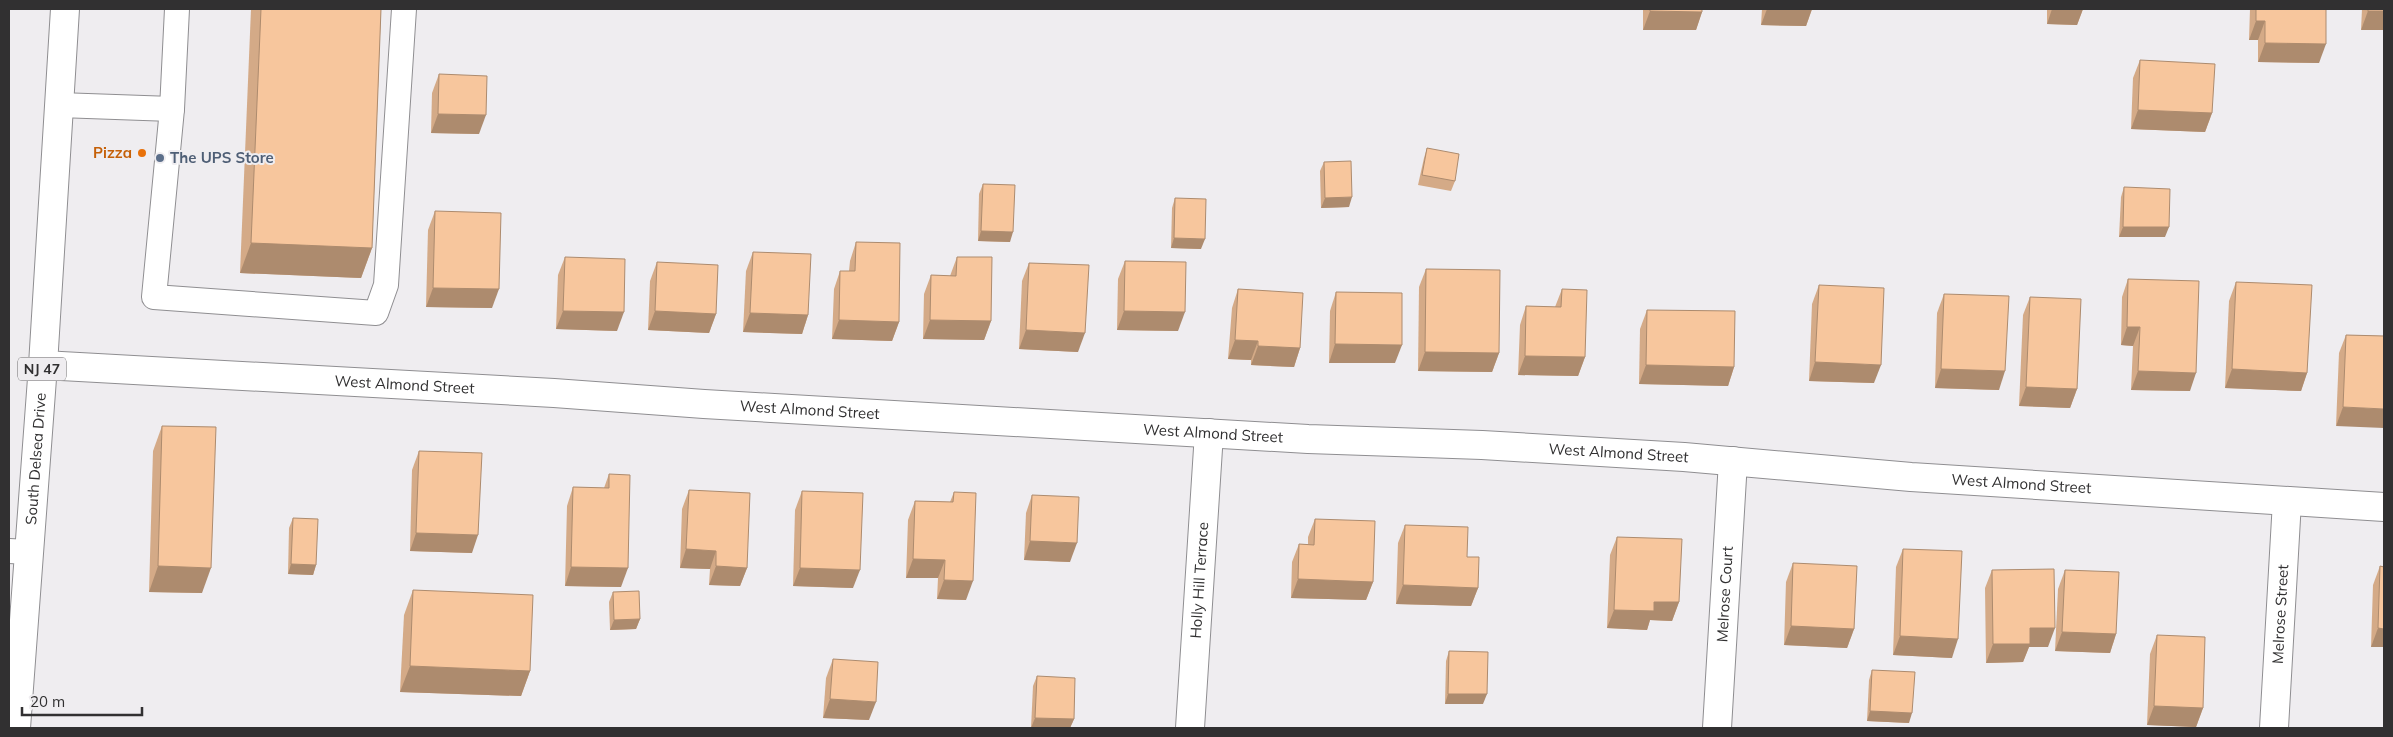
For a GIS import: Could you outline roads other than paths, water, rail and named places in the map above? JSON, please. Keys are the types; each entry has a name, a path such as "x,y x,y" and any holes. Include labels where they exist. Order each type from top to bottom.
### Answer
{"street":[{"name":"South Delsea Drive","path":"16,728 19,552 43,365 65,9"},
{"name":"West Almond Street","path":"43,365 544,392 724,405 1209,433 1482,445 1733,460 1911,476 2384,507"},
{"name":"Holly Hill Terrace","path":"1190,728 1209,433"},
{"name":"Melrose Court","path":"1717,728 1733,460"},
{"name":"Melrose Street","path":"2274,728 2287,500"}],"lane":[{"path":"177,9 172,109 154,297 376,313 386,285 404,9"},
{"path":"59,105 172,109"}],"place":[{"name":"Pizza","path":"142,153"},
{"name":"The UPS Store","path":"160,158"}]}
